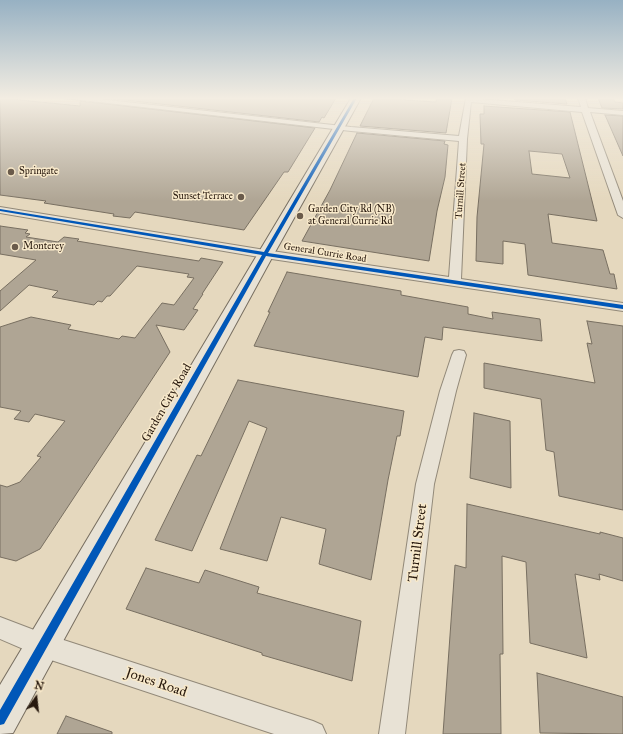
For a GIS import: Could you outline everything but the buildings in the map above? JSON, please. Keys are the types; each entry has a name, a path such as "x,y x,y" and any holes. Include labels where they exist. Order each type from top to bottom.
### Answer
{"street":[{"name":"Garden City Road","path":"0,720 42,644 336,132"},
{"path":"386,132 463,139"},
{"name":"Turnill Street","path":"455,282 464,132"},
{"path":"593,132 623,215"},
{"name":"General Currie Road","path":"0,210 265,254 623,307"},
{"name":"Turnill Street","path":"392,734 425,484 448,390 459,355"},
{"name":"Jones Road","path":"0,628 42,644 313,734"}],"cycle path":[{"path":"0,720 265,254 336,132"},
{"path":"0,210 265,254 623,307"}],"place":[{"name":"Springate","path":"11,172"},
{"name":"Sunset Terrace","path":"241,197"},
{"name":"Garden City Rd (NB) at General Currie Rd","path":"300,216"},
{"name":"Monterey","path":"15,247"}]}
